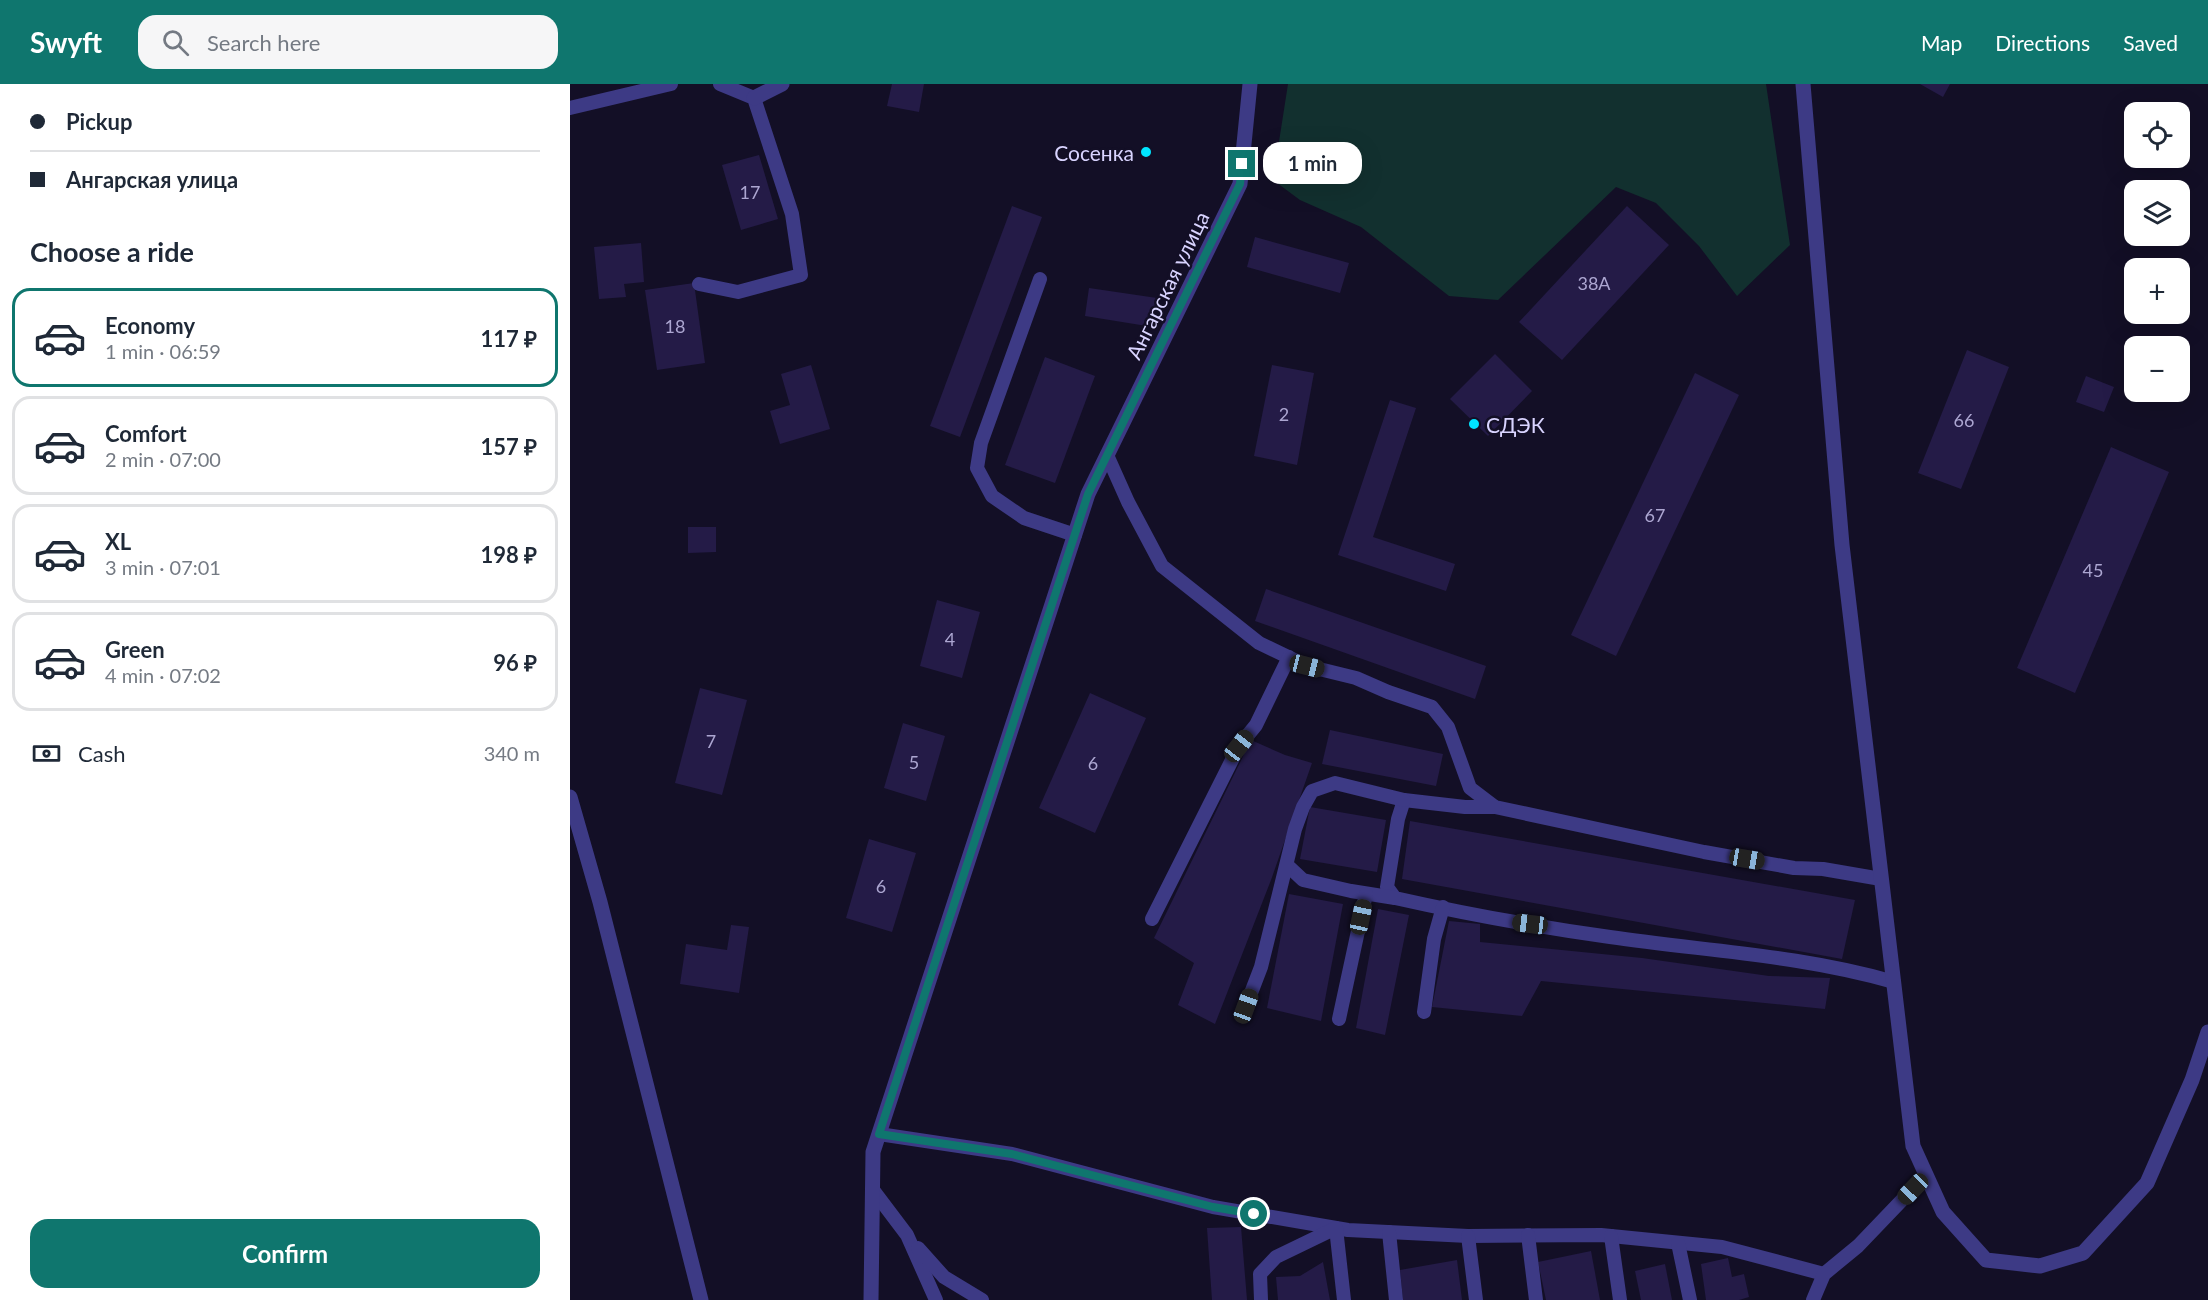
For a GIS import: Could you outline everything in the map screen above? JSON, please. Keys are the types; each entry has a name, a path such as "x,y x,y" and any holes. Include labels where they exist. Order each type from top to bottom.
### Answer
{"street":[{"path":"754,98 782,84"},
{"name":"Ангарская улица","path":"871,1300 873,1152 1088,494 1240,184 1250,84"},
{"path":"1803,84 1842,545 1913,1146 1942,1212 1986,1260 2040,1266 2083,1253 2147,1183 2192,1080 2208,1032"},
{"path":"570,797 600,902 701,1300"}],"lane":[{"path":"570,108 671,84"},
{"path":"699,284 738,292 801,275 792,214 754,98 720,84"},
{"path":"1040,279 981,442 977,468 992,496 1024,518 1075,535"},
{"path":"1107,455 1128,502 1162,566 1259,643 1307,666 1356,678 1432,707 1448,727 1470,788 1495,807"},
{"path":"1152,919 1239,746 1256,725 1289,657"},
{"path":"1246,1006 1262,967 1303,807 1312,791 1335,783 1404,800 1465,807 1495,807 1589,826 1657,844 1794,868 1823,869 1881,879"},
{"path":"1395,898 1387,887 1389,862 1404,800"},
{"path":"1287,865 1304,880 1366,894 1517,923 1609,937 1802,960 1852,970 1894,982"},
{"path":"1339,1019 1366,894"},
{"path":"1424,1012 1434,939 1443,907"},
{"path":"879,1134 1012,1154 1213,1207 1336,1228 1468,1236 1611,1236 1722,1247 1824,1274"},
{"path":"1814,1300 1824,1274 1858,1246 1926,1175"},
{"path":"873,1190 944,1278 982,1300"},
{"path":"1261,1300 1260,1274 1276,1257 1336,1228"},
{"path":"1336,1228 1344,1300"},
{"path":"1389,1232 1396,1300"},
{"path":"907,1235 936,1300"},
{"path":"1528,1235 1536,1300"},
{"path":"1468,1236 1476,1300"},
{"path":"1611,1236 1620,1300"},
{"path":"1678,1243 1690,1300"}],"green space":[{"path":"1288,84 1766,84 1790,245 1737,296 1699,246 1656,203 1616,187 1498,300 1449,296 1361,227 1300,200 1273,180"}],"building":[{"path":"892,84 924,84 919,112 887,106"},
{"path":"1920,84 1950,84 1943,97"},
{"path":"759,155 778,219 741,230 722,165"},
{"path":"1012,206 1042,217 960,437 930,426"},
{"path":"1627,206 1669,245 1562,360 1519,322"},
{"path":"1255,237 1349,263 1340,293 1247,267"},
{"path":"641,243 644,282 624,284 626,297 599,299 594,247"},
{"path":"694,283 705,363 657,370 645,290"},
{"path":"1089,288 1157,298 1153,327 1085,316"},
{"path":"1967,350 2009,367 1961,489 1918,473"},
{"path":"1495,354 1532,391 1488,436 1450,399"},
{"path":"1045,357 1095,376 1055,483 1005,465"},
{"path":"811,365 830,429 780,444 770,411 790,405 781,374"},
{"path":"1272,365 1314,373 1297,465 1254,456"},
{"path":"1695,373 1739,395 1616,656 1571,635"},
{"path":"2086,376 2114,387 2104,412 2076,402"},
{"path":"1390,400 1416,408 1373,537 1455,564 1446,591 1338,555"},
{"path":"2111,447 2169,472 2075,693 2017,668"},
{"path":"688,527 716,527 716,552 688,553"},
{"path":"1266,589 1486,666 1475,699 1255,621"},
{"path":"937,600 980,612 962,678 920,666"},
{"path":"700,688 747,700 722,795 675,783"},
{"path":"1090,693 1146,718 1095,833 1039,808"},
{"path":"903,723 945,736 926,801 884,788"},
{"path":"1330,730 1443,754 1436,786 1322,764"},
{"path":"1251,740 1285,755 1312,763 1271,880 1215,1024 1178,1005 1194,963 1154,938"},
{"path":"1310,807 1386,820 1377,872 1300,859"},
{"path":"1410,821 1855,900 1842,959 1402,879"},
{"path":"869,839 916,853 892,932 846,918"},
{"path":"1289,894 1343,904 1321,1021 1267,1008"},
{"path":"1378,909 1409,915 1385,1035 1356,1028"},
{"path":"1449,921 1480,924 1480,942 1642,958 1769,976 1830,978 1825,1009 1541,981 1522,1016 1432,1007"},
{"path":"731,925 749,927 739,993 680,984 686,944 727,950"},
{"path":"1241,1227 1247,1300 1212,1300 1207,1228"},
{"path":"1591,1251 1600,1300 1546,1300 1538,1262"},
{"path":"1728,1258 1732,1277 1744,1274 1749,1297 1739,1300 1706,1300 1701,1264"},
{"path":"1457,1260 1462,1300 1403,1300 1400,1270"},
{"path":"1323,1262 1330,1300 1278,1300 1276,1277 1300,1276"},
{"path":"1665,1264 1672,1300 1641,1300 1635,1271"}],"place":[{"name":"Сосенка","path":"1146,152"},
{"name":"СДЭК","path":"1474,424"}],"route":[{"path":"1242,164 1240,184 1088,494 879,1134 1012,1154 1213,1207 1254,1214"}]}
